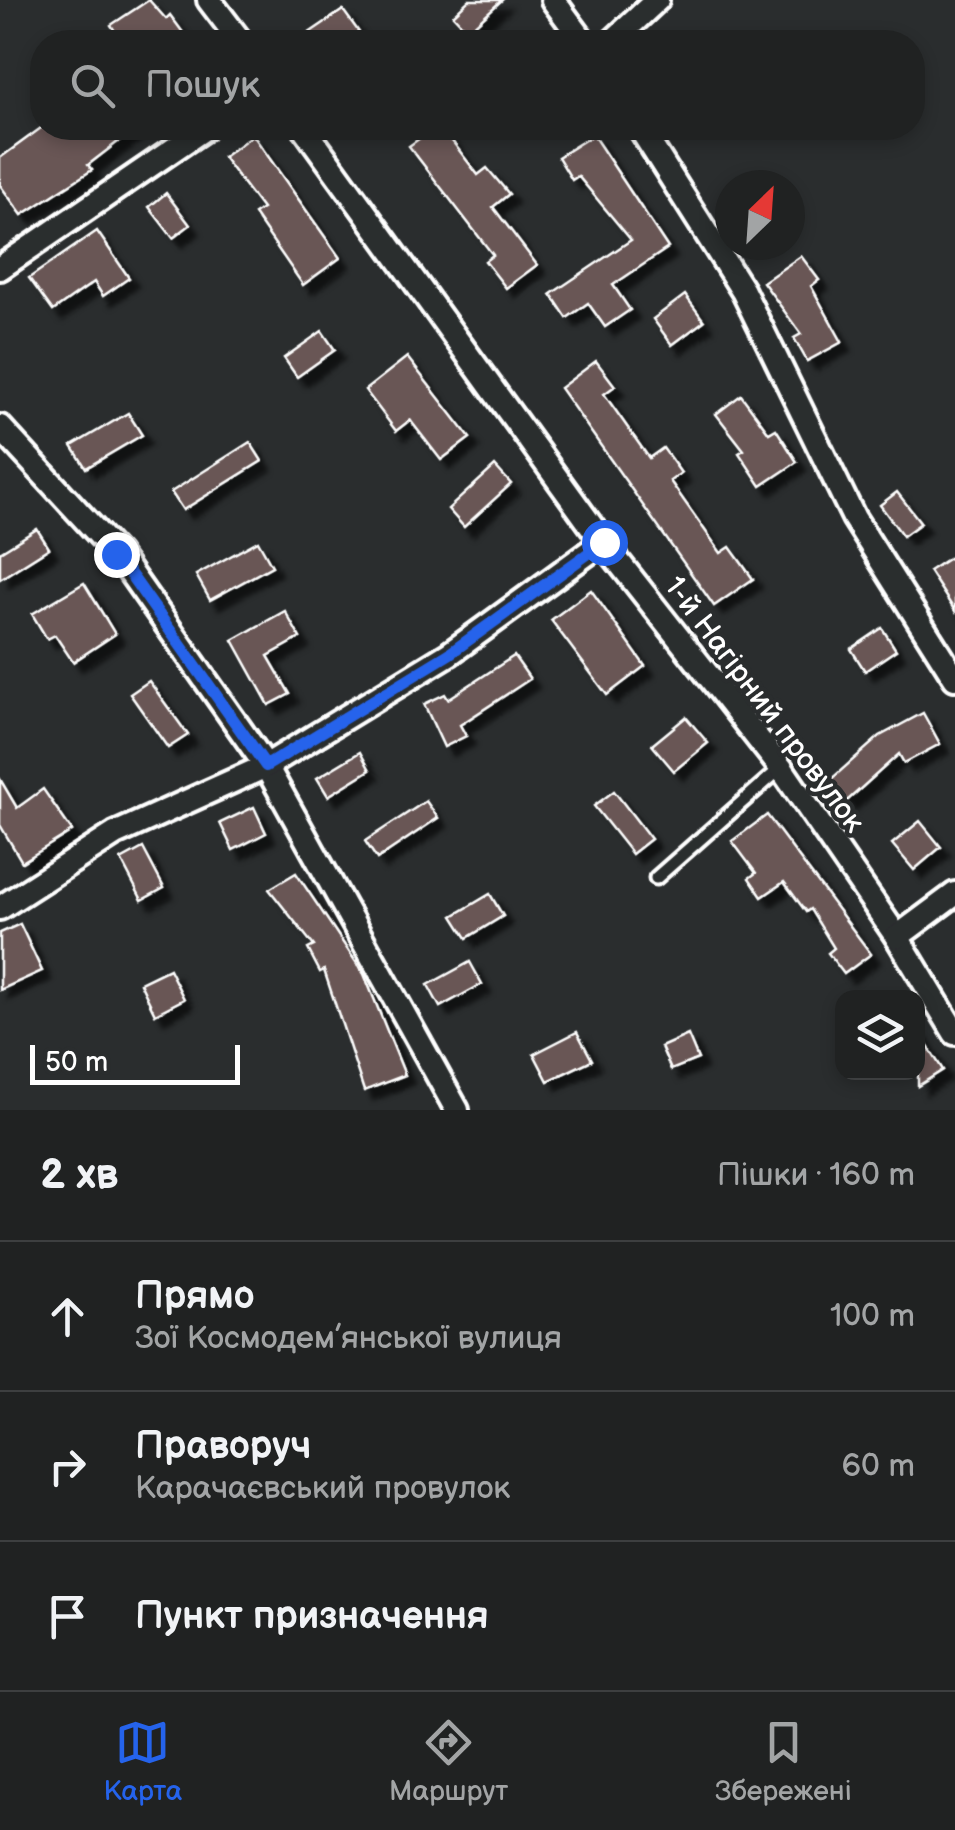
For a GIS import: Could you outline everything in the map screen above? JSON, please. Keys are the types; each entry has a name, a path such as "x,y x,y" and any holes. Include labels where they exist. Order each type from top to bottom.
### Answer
{"street":[{"path":"208,0 232,30"},
{"path":"553,0 575,30"},
{"path":"625,30 657,0"},
{"path":"0,268 187,140"},
{"name":"1-й Нагірний провулок","path":"313,140 604,542 781,768 897,937 955,1033"},
{"path":"648,140 743,291 854,518 955,678"},
{"path":"0,426 116,554 266,766 457,1110"},
{"path":"0,908 115,834 266,766 449,654 604,542"},
{"path":"897,937 955,894"}],"lane":[{"path":"656,878 781,768"}],"building":[{"path":"149,0 166,19 170,15 181,30 114,30 111,25"},
{"path":"469,0 502,0 469,30 453,15"},
{"path":"343,10 357,30 314,30"},
{"path":"30,136 30,140 120,140 88,165 92,170 22,215 0,185 0,158"},
{"path":"246,140 257,140 340,258 303,285 254,214 262,209 223,157"},
{"path":"417,140 451,140 478,175 487,168 509,194 493,207 537,265 506,288 485,261 493,255 409,146"},
{"path":"585,140 596,140 668,248 613,285 630,310 605,327 588,303 567,318 551,294 631,240 578,176 572,180 558,157"},
{"path":"166,193 190,225 173,238 149,207"},
{"path":"97,231 129,278 103,296 94,282 53,311 29,278"},
{"path":"795,260 804,260 819,280 811,286 842,342 807,361 794,338 801,334 763,282"},
{"path":"685,295 704,321 672,345 653,319"},
{"path":"322,331 335,350 297,377 284,358"},
{"path":"407,357 470,438 441,460 410,420 396,431 365,390"},
{"path":"596,361 615,386 604,394 649,458 663,448 681,473 670,481 721,553 730,547 753,579 714,606 560,388"},
{"path":"741,395 769,433 776,429 797,462 761,486 739,453 744,450 716,414"},
{"path":"128,413 142,435 86,468 72,446"},
{"path":"250,442 262,461 183,510 171,492"},
{"path":"495,466 511,484 464,527 448,509"},
{"path":"897,492 921,523 903,536 880,505"},
{"path":"37,529 49,548 0,579 0,552"},
{"path":"258,541 272,566 210,600 196,575"},
{"path":"955,554 955,611 929,571"},
{"path":"84,583 115,634 73,662 55,635 47,639 32,614"},
{"path":"591,590 645,666 607,695 551,620"},
{"path":"285,611 300,638 268,656 290,694 269,705 233,640"},
{"path":"882,628 896,650 865,671 851,649"},
{"path":"514,656 530,679 460,725 466,736 444,747 424,704 445,694 448,699"},
{"path":"149,681 188,735 168,748 130,694"},
{"path":"923,713 940,744 904,763 899,754 847,801 829,781 880,736"},
{"path":"686,717 708,743 674,771 652,745"},
{"path":"360,752 370,770 328,796 317,778"},
{"path":"0,779 17,808 43,789 72,831 22,862 0,825"},
{"path":"614,791 651,839 632,854 594,806"},
{"path":"426,801 438,818 377,859 365,841"},
{"path":"254,807 266,833 233,850 220,823"},
{"path":"767,815 871,954 844,974 828,953 834,948 810,909 806,912 784,882 762,897 749,878 756,873 732,841"},
{"path":"920,821 941,847 914,870 892,844"},
{"path":"143,848 164,888 142,900 121,860"},
{"path":"296,873 364,974 405,1075 364,1091 324,970 320,972 308,949 314,946 269,889"},
{"path":"490,894 503,916 467,938 453,916"},
{"path":"20,924 42,971 0,990 0,933"},
{"path":"470,962 482,984 440,1007 428,985"},
{"path":"169,969 184,999 155,1014 140,983"},
{"path":"577,1032 592,1060 548,1081 534,1054"},
{"path":"688,1035 698,1059 671,1070 661,1047"},
{"path":"925,1042 943,1070 918,1086 918,1080 925,1080"}],"route":[{"path":"116,554 266,766 449,654 604,542"}]}
